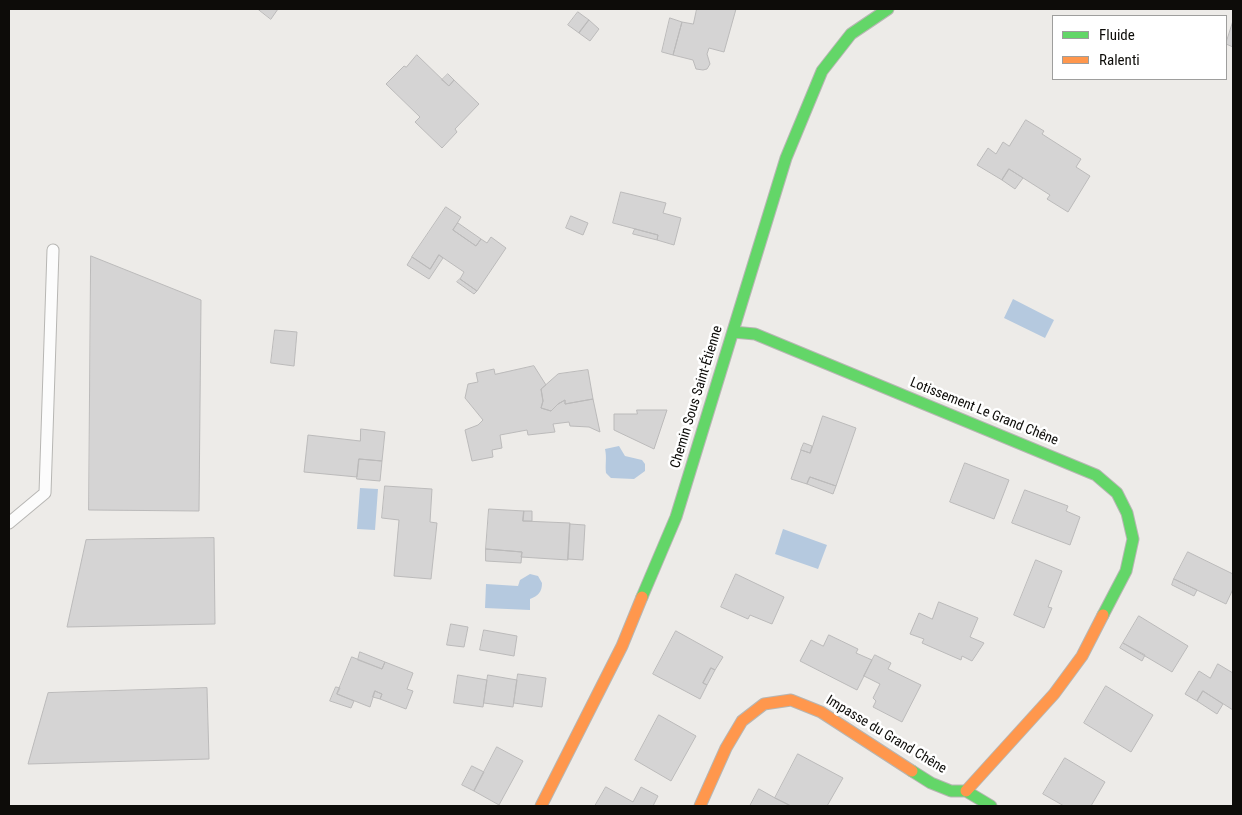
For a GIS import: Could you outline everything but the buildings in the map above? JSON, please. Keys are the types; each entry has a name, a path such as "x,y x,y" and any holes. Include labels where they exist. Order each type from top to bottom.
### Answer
{"street":[{"name":"Chemin Sous Saint-Étienne","path":"540,806 622,646 676,517 786,158 822,71 851,34 888,9"},
{"name":"Lotissement Le Grand Chêne","path":"733,332 755,334 1096,475 1117,493 1127,513 1133,539 1126,571 1115,595 1082,656 1054,694 966,791"},
{"name":"Impasse du Grand Chêne","path":"700,806 726,748 742,721 764,704 791,700 821,712 931,783 951,791 966,791 991,806"}],"lane":[{"path":"9,523 45,493 53,250"}],"water":[{"path":"1013,299 1054,320 1045,338 1004,318"},
{"path":"619,446 625,456 642,460 645,464 645,471 634,479 611,478 606,473 605,449"},
{"path":"360,488 378,489 375,530 357,529"},
{"path":"783,529 827,545 818,569 775,554"},
{"path":"530,574 538,576 542,583 539,593 530,599 530,610 485,608 486,584 518,586 520,580"}],"traffic: fast":[{"path":"642,597 676,517 786,158 822,71 851,34 888,9"},
{"path":"733,332 755,334 1096,475 1117,493 1127,513 1133,539 1126,571 1103,615"},
{"path":"912,771 931,783 951,791 966,791 991,806"}],"traffic: slow":[{"path":"541,806 622,646 642,597"},
{"path":"966,791 1054,694 1082,656 1103,615"},
{"path":"700,806 726,748 742,721 764,704 791,700 821,712 912,771"}]}
